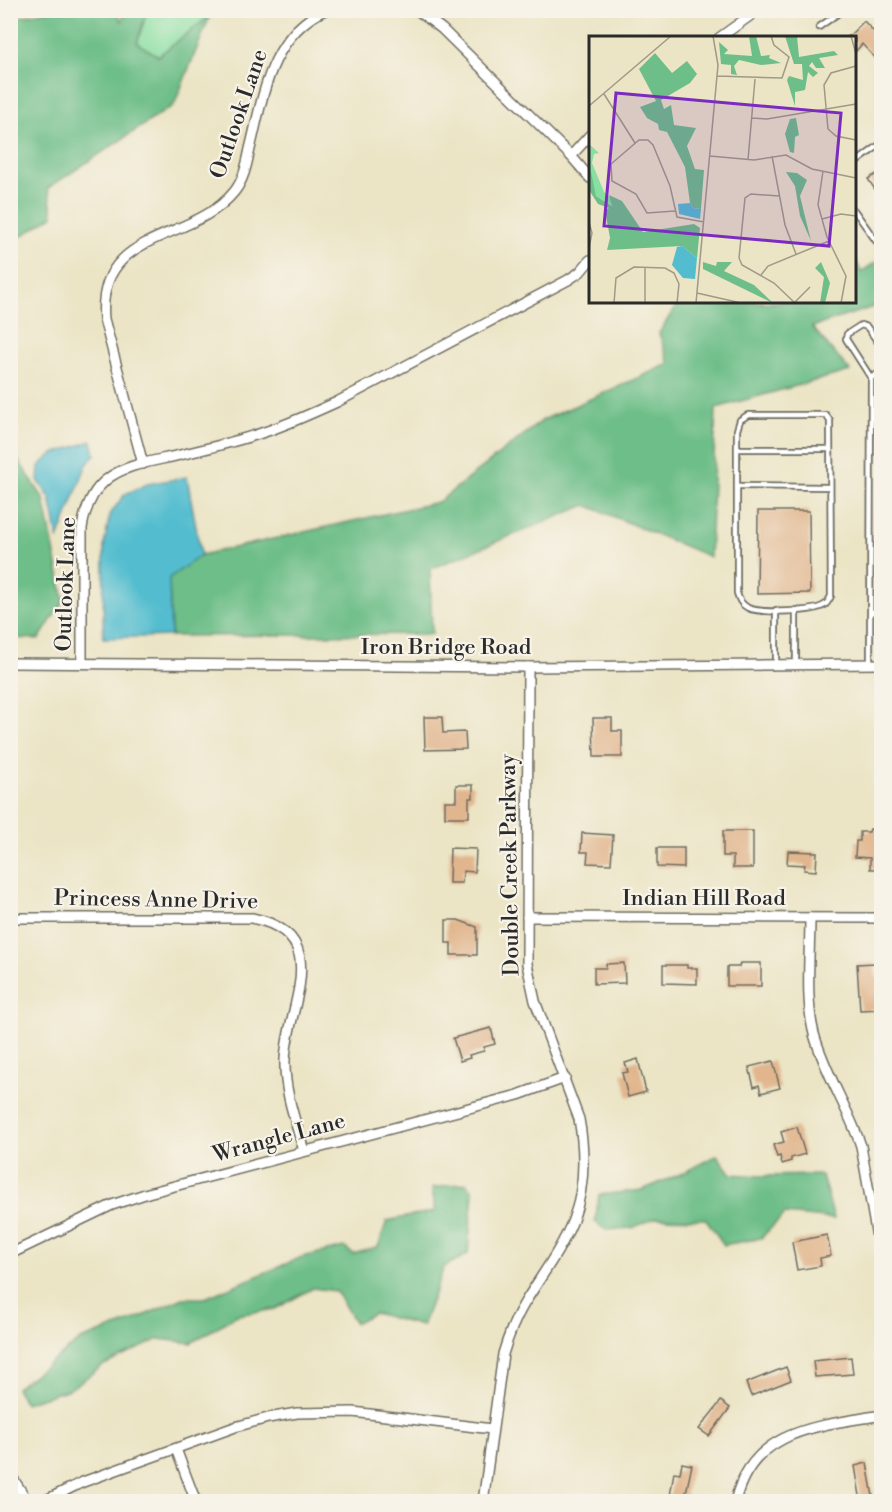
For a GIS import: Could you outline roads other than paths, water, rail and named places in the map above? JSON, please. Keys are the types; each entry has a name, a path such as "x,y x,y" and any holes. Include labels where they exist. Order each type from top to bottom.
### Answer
{"street":[{"name":"Outlook Lane","path":"143,464 104,319 104,297 108,278 118,263 133,250 210,213 234,193 246,169 273,64 281,48 298,29 325,10"},
{"path":"417,10 442,29 589,176"},
{"path":"722,36 758,10"},
{"path":"571,156 589,137"},
{"name":"Outlook Lane","path":"82,663 82,547 85,514 90,501 105,480 116,473 143,464 245,439 337,402 568,280 589,262"},
{"name":"Iron Bridge Road","path":"10,663 528,667 882,664"},
{"name":"Double Creek Parkway","path":"483,1502 500,1367 508,1336 573,1220 583,1170 579,1119 536,1001 527,964 528,667"},
{"name":"Indian Hill Road","path":"527,917 882,918"},
{"name":"Princess Anne Drive","path":"10,918 252,918 270,922 285,933 298,951 302,972 287,1034 285,1063 287,1086 304,1152"},
{"path":"810,918 812,1024 818,1045 855,1127 861,1146 882,1266"},
{"name":"Wrangle Lane","path":"10,1254 112,1205 148,1193 518,1095 565,1078"},
{"path":"42,1502 83,1482 235,1427 268,1418 316,1412 353,1412 492,1429"},
{"path":"735,1502 742,1481 755,1460 780,1439 801,1430 882,1415"},
{"path":"176,1449 196,1502"},
{"path":"10,1474 28,1502"}],"lane":[{"path":"819,27 843,10"},
{"path":"856,163 882,143"},
{"path":"856,211 876,241 882,243"},
{"path":"870,664 871,378 846,339 847,334 861,325 867,327 882,348"},
{"path":"871,378 882,371"},
{"path":"748,415 826,415 830,421 830,449 831,596 827,603 810,610 758,611 747,607 740,602 737,593 736,430 740,420 748,415"},
{"path":"737,449 830,449"},
{"path":"737,486 830,487"},
{"path":"776,610 776,664"},
{"path":"796,610 796,664"},
{"path":"870,612 882,612"}],"water":[{"path":"92,441 95,454 86,466 58,539 50,498 38,480 39,466 53,454"},
{"path":"187,477 201,555 169,578 171,636 103,638 104,545 110,514 125,494 147,484"}]}
